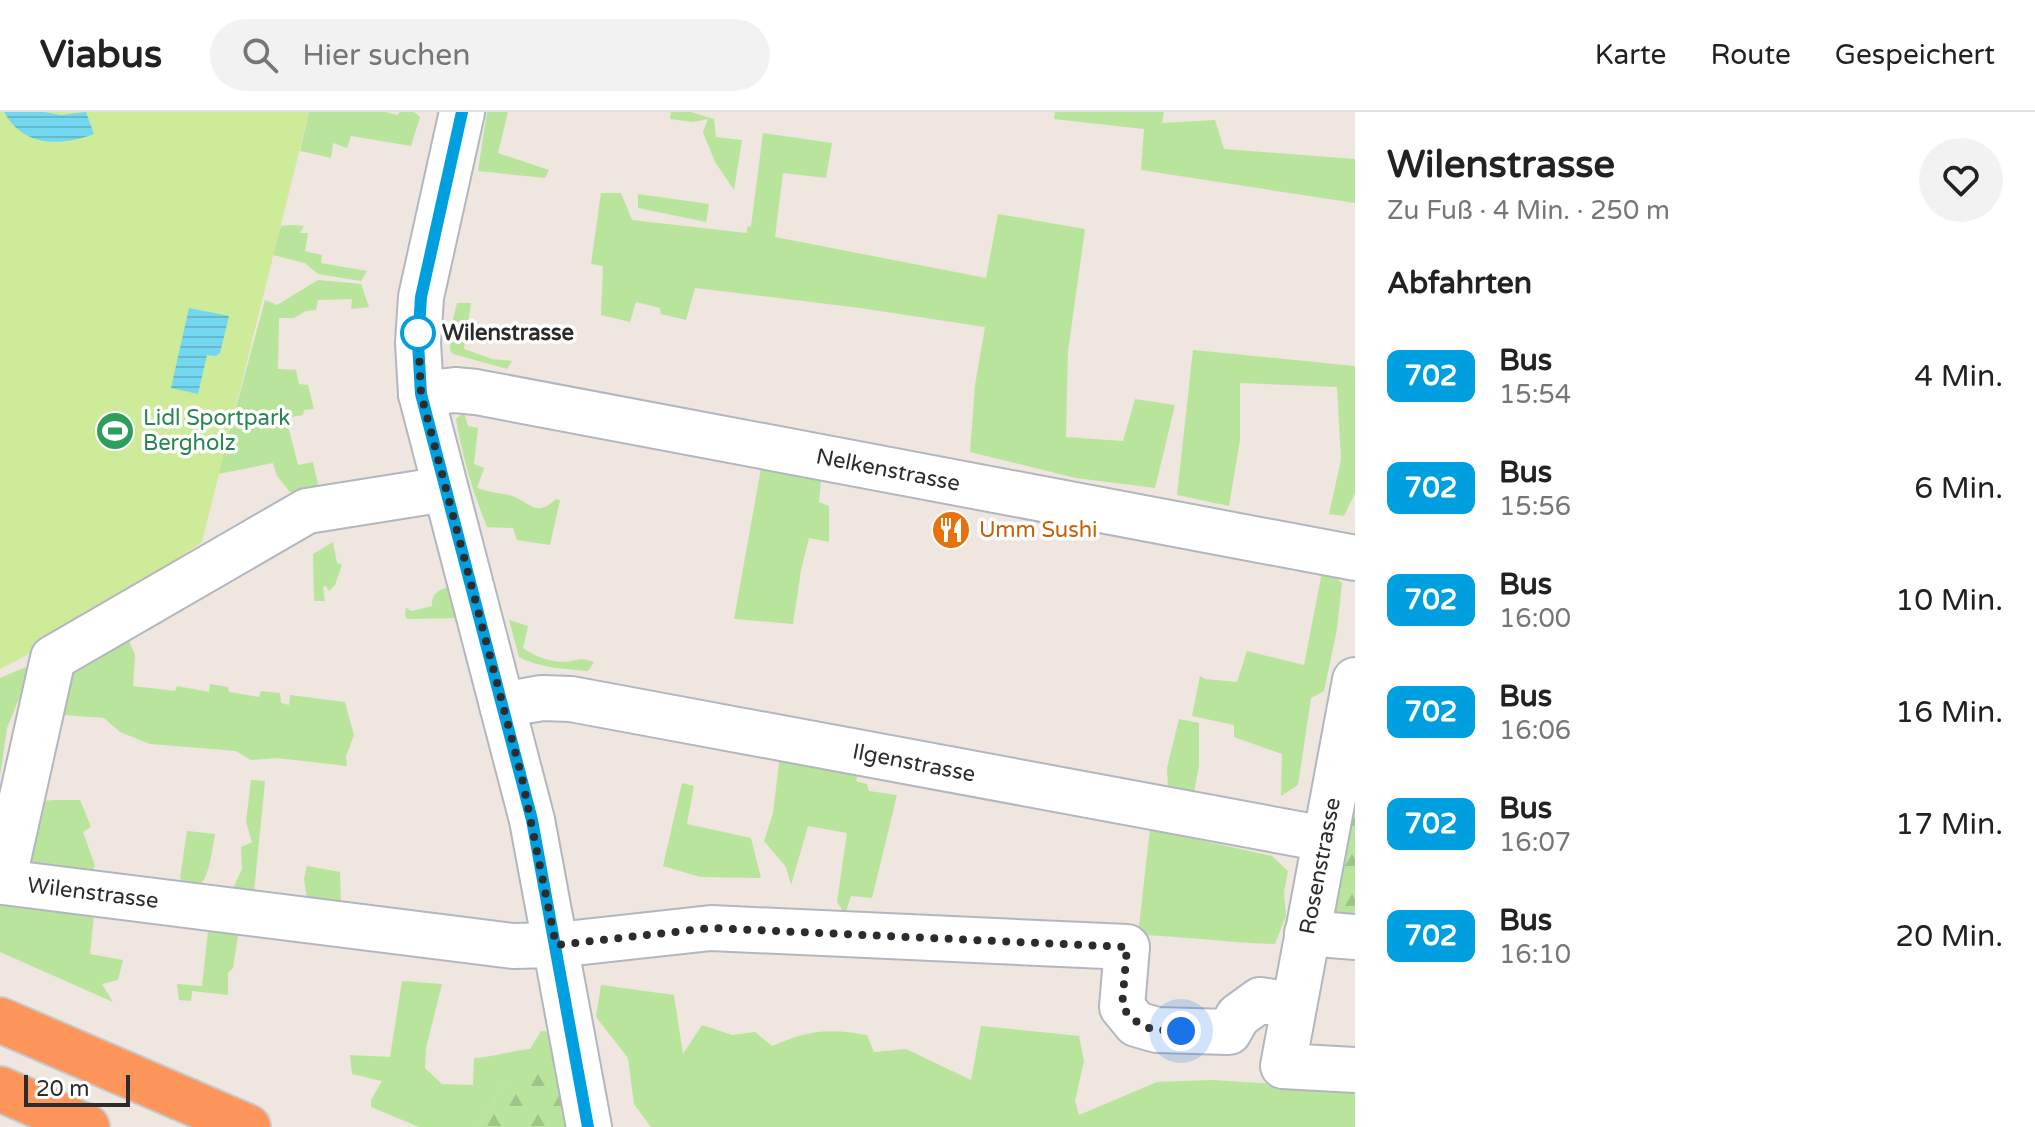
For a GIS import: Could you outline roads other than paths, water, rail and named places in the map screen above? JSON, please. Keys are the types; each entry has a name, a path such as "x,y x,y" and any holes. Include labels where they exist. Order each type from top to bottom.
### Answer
{"highway":[{"path":"0,1020 248,1127"},
{"path":"0,1089 87,1127"}],"street":[{"path":"462,112 421,297 418,343 421,394 532,820 589,1127"},
{"name":"Nelkenstrasse","path":"421,394 455,390 476,392 1355,558"},
{"name":"Wilenstrasse","path":"445,489 307,511 53,658 3,882 513,946 556,945"},
{"name":"Rosenstrasse","path":"1355,680 1283,1066 1355,1070"},
{"name":"Ilgenstrasse","path":"502,705 542,698 571,699 1325,839"},
{"path":"556,945 711,928 1127,947 1122,1007 1136,1024 1157,1030 1229,1032 1238,1016 1260,1000 1294,1005"},
{"path":"1307,933 1355,937"}],"water":[{"path":"4,112 61,115 86,112 94,134 69,141 44,141 22,132"},
{"path":"189,308 229,316 220,353 207,355 198,394 171,388"}],"place":[{"name":"Wilenstrasse","path":"418,333"},
{"name":"Lidl Sportpark Bergholz","path":"115,431"},
{"name":"Umm Sushi","path":"951,530"}]}
